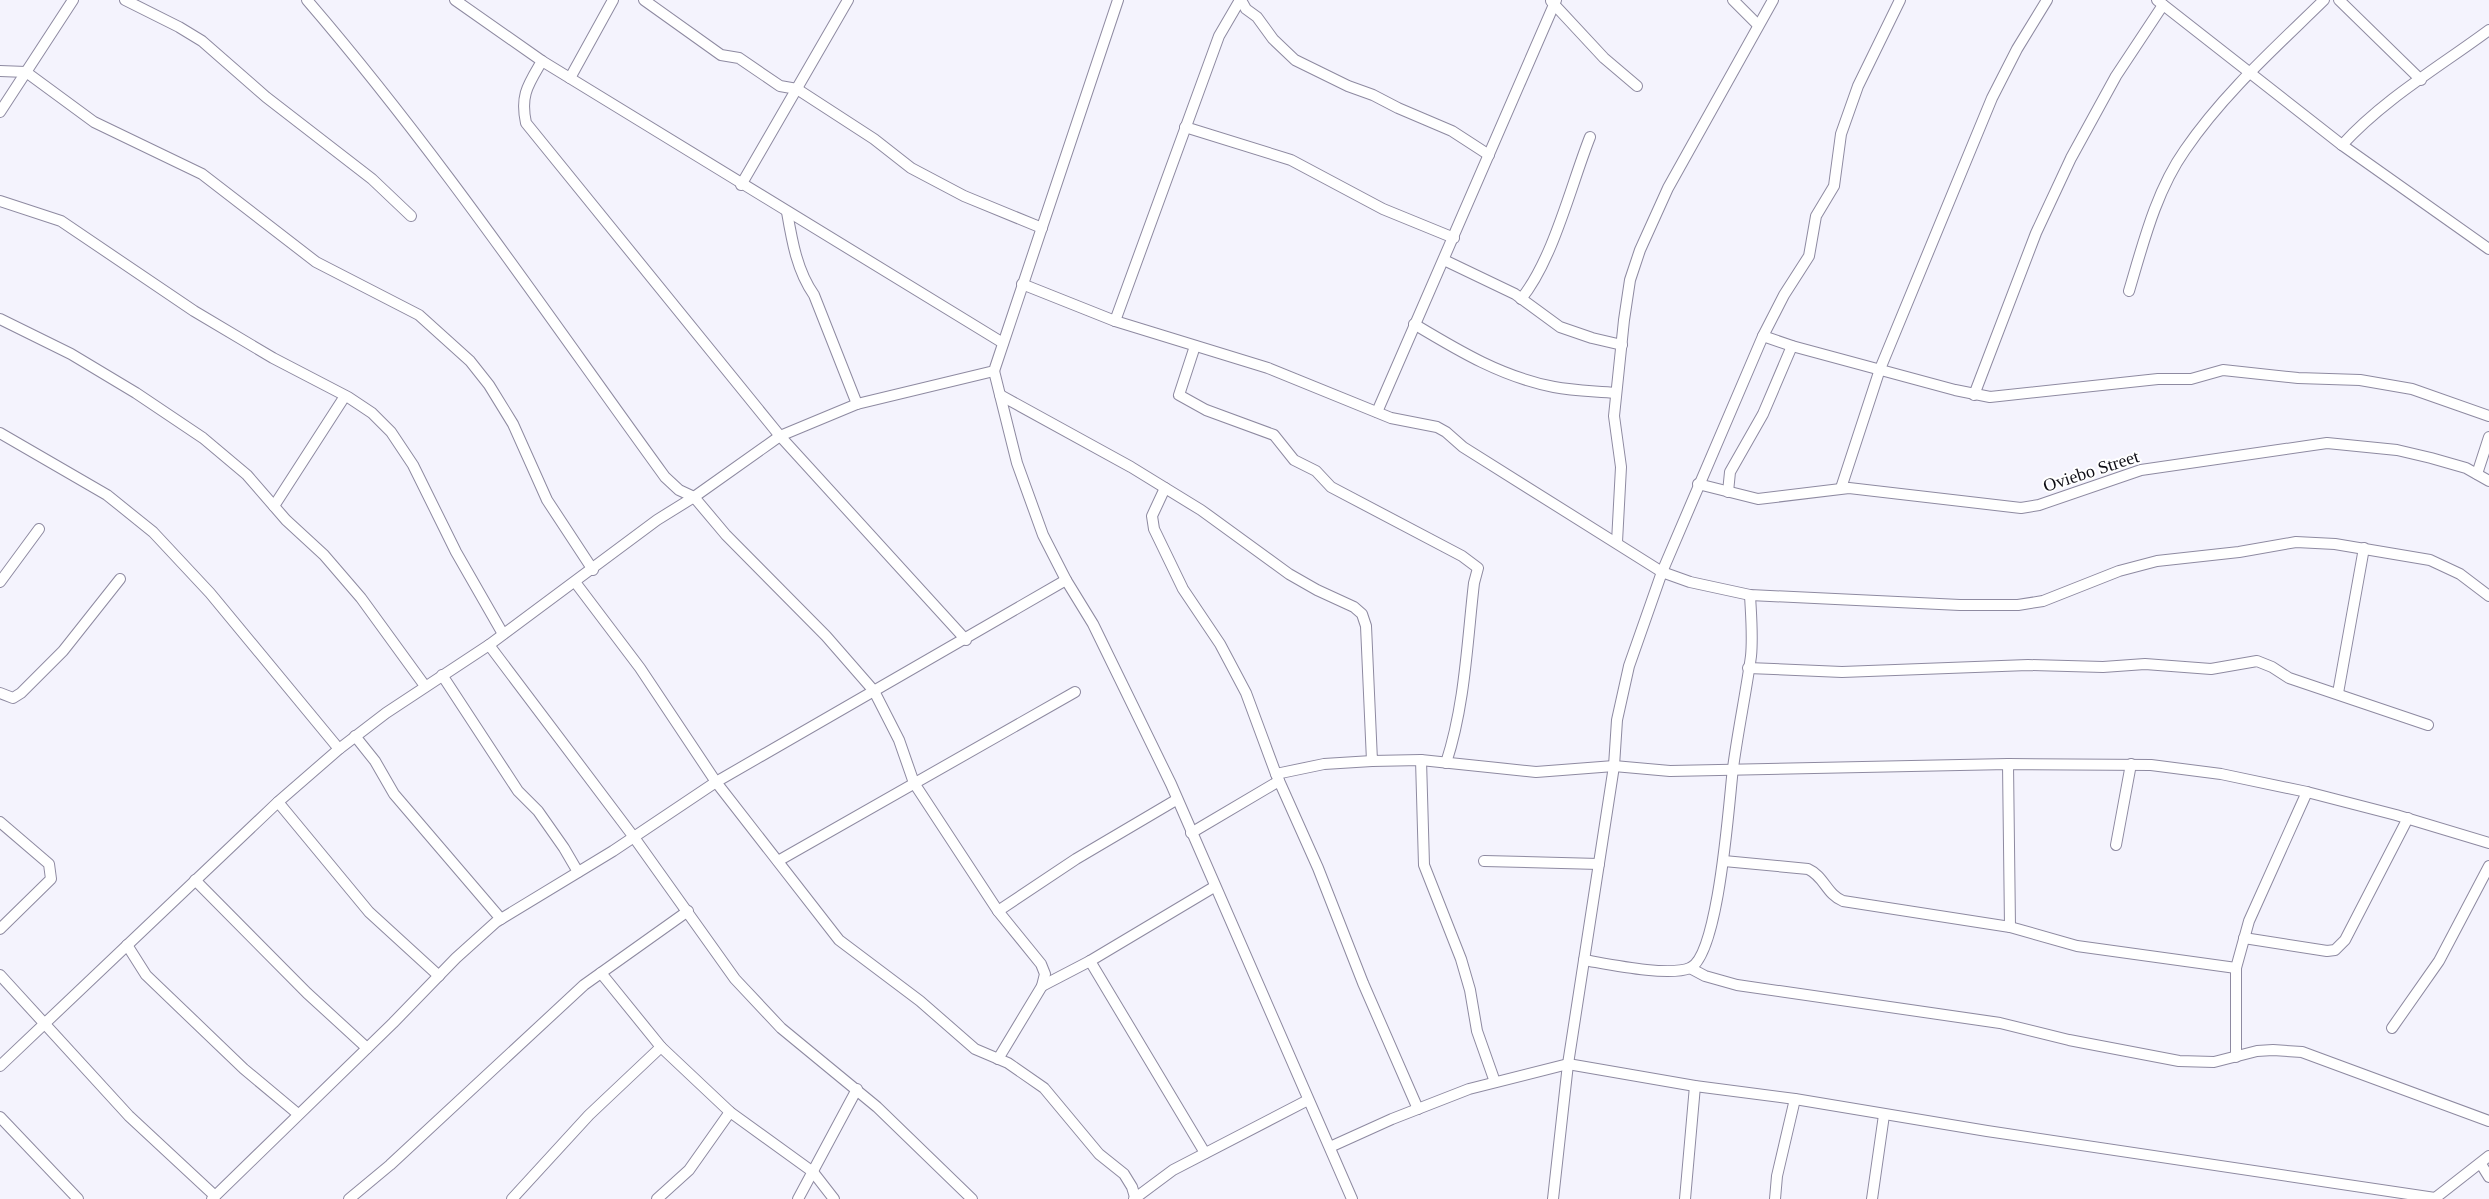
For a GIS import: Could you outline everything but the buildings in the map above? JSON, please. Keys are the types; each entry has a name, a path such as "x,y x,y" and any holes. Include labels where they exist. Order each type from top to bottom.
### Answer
{"street":[{"path":"0,112 73,0"},
{"path":"125,0 179,26 202,41 266,97 372,179 411,216"},
{"path":"307,0 390,99 665,477 680,490 694,498 726,535 826,636 874,691 899,740 914,783 998,911 1041,964 1045,974 1042,986 998,1059"},
{"path":"455,0 542,61 741,185 1003,343"},
{"path":"570,78 613,0"},
{"path":"644,0 721,55 739,58 780,86 797,90 936,183 988,207 1042,228"},
{"path":"741,185 848,0"},
{"path":"1118,0 994,371 1017,463 1043,535 1066,580 1093,624 1176,800 1352,1199"},
{"path":"1115,321 1218,36 1240,0 1246,9 1295,60 1348,86 1374,95 1398,108 1452,131 1489,155"},
{"path":"1733,0 1758,25"},
{"path":"1617,542 1621,467 1614,416 1630,280 1640,250 1668,188 1773,0"},
{"path":"1553,1199 1568,1064 1614,766 1618,720 1629,666 1662,572 1698,484 1764,336 1784,295 1809,256 1816,216 1834,186 1841,134 1858,86 1900,0"},
{"path":"1841,488 1880,368 1992,98 2017,49 2047,0"},
{"path":"2129,291 2147,232 2173,170 2184,150 2249,72 2324,0"},
{"path":"2339,0 2421,80"},
{"path":"1377,412 1414,324 1454,238 1553,1 1604,58 1637,86"},
{"path":"1974,395 2036,233 2071,158 2116,76 2160,2 2342,145 2489,249"},
{"path":"2342,145 2366,119 2489,30"},
{"path":"542,61 527,87 522,106 526,123 780,436 966,640"},
{"path":"0,71 26,72 94,122 202,174 316,262 419,315 470,361 489,385 513,424 547,500 592,570"},
{"path":"1185,126 1291,160 1383,209 1454,238"},
{"path":"1521,299 1533,284 1545,258 1590,137"},
{"path":"0,201 61,221 194,311 273,358 345,396 372,413 391,432 412,465 456,552 503,634"},
{"path":"787,212 792,238 805,282 814,295 858,404"},
{"path":"1444,260 1521,299 1560,327 1592,338 1622,344"},
{"path":"1022,284 1115,321 1268,368 1391,418 1437,427 1446,432 1463,447 1662,572 1690,582 1750,595 1960,605 2018,605 2043,601 2119,571 2157,561 2239,552 2296,542 2364,548 2430,560 2460,574 2489,596"},
{"path":"0,319 71,354 136,393 203,438 247,475 361,598 425,686"},
{"path":"1414,324 1487,366 1516,377 1555,388 1616,393"},
{"path":"1764,336 1792,346 1880,368 1974,395 1990,397 2158,379 2191,379 2223,370 2298,378 2360,380 2412,389 2489,416"},
{"path":"1195,346 1179,395 1206,410 1274,435 1294,460 1316,471 1331,487 1462,556 1478,568 1474,583 1455,736 1446,763"},
{"path":"1728,492 1730,472 1763,414 1792,346"},
{"path":"0,1066 278,802 339,749 425,686 489,645 657,520 694,498 780,436 858,404 994,371"},
{"path":"1000,395 1165,488 1201,510 1289,574 1317,590 1354,607 1362,614 1366,626 1372,761"},
{"path":"274,506 345,396"},
{"path":"0,433 108,495 153,532 210,593 339,749"},
{"path":"2477,474 2489,437"},
{"name":"Oviebo Street","path":"1698,484 1758,499 1841,488 2021,508 2038,506 2141,470 2327,442 2398,450 2466,468 2489,481"},
{"path":"1165,488 1152,516 1154,529 1183,589 1220,644 1246,693 1277,777 1318,868 1363,983 1418,1108"},
{"path":"0,582 40,529"},
{"path":"2338,693 2364,548"},
{"path":"0,693 13,698 21,694 62,651 120,579"},
{"path":"0,975 129,1116 213,1198 439,976 501,919 613,851 716,782 966,640 1066,580"},
{"path":"575,582 640,668 716,782 839,940 920,1001 975,1049 998,1059 1044,1088 1099,1154 1124,1174 1132,1187 1134,1198 1173,1170 1308,1100"},
{"path":"1690,968 1701,955 1709,936 1724,861 1733,769 1751,642 1750,595"},
{"path":"489,645 633,836 735,979 781,1028 856,1089 972,1199"},
{"path":"1748,668 1842,672 2028,665 2103,667 2145,664 2211,669 2257,661 2272,667 2289,678 2428,725"},
{"path":"442,676 518,791 538,811 578,872"},
{"path":"778,861 1075,692"},
{"path":"355,736 375,761 394,794 501,919"},
{"path":"1421,760 1424,864 1461,959 1470,990 1478,1031 1495,1082"},
{"path":"1191,833 1277,777 1324,764 1421,760 1536,772 1614,766 1670,771 2008,764 2131,764 2221,774 2307,792 2408,818 2489,843"},
{"path":"2008,764 2010,927"},
{"path":"2116,845 2131,764"},
{"path":"2236,1057 2236,968 2244,938 2249,921 2307,792"},
{"path":"998,911 1076,859 1176,800"},
{"path":"278,802 369,912 439,976"},
{"path":"2244,938 2327,951 2335,950 2345,940 2408,818"},
{"path":"0,822 49,864 52,872 51,879 0,929"},
{"path":"1484,861 1599,864"},
{"path":"1724,861 1808,869 1816,872 1836,898 1844,901 2010,927 2077,946 2236,968"},
{"path":"2392,1028 2438,961 2489,866"},
{"path":"195,880 307,993 367,1048"},
{"path":"1042,986 1090,961 1214,886"},
{"path":"349,1199 390,1166 584,985 688,911"},
{"path":"127,945 146,975 158,987 244,1069 298,1114"},
{"path":"1584,960 1635,968 1678,970 1690,968 1705,976 1737,985 2000,1023 2069,1040 2179,1061 2214,1062 2257,1051 2302,1052 2489,1121"},
{"path":"1090,961 1205,1153"},
{"path":"601,973 661,1048 730,1112 777,1148 814,1172 834,1199"},
{"path":"512,1199 589,1115 661,1048"},
{"path":"1330,1147 1418,1108 1469,1088 1568,1064 1695,1086 1795,1099 1884,1115 2434,1198 2481,1164 2489,1156"},
{"path":"1685,1199 1695,1086"},
{"path":"798,1199 814,1172 856,1089"},
{"path":"1774,1199 1777,1176 1795,1099"},
{"path":"657,1199 689,1170 730,1112"},
{"path":"1872,1199 1884,1115"},
{"path":"0,1117 78,1199"},
{"path":"2481,1164 2489,1177"}]}
